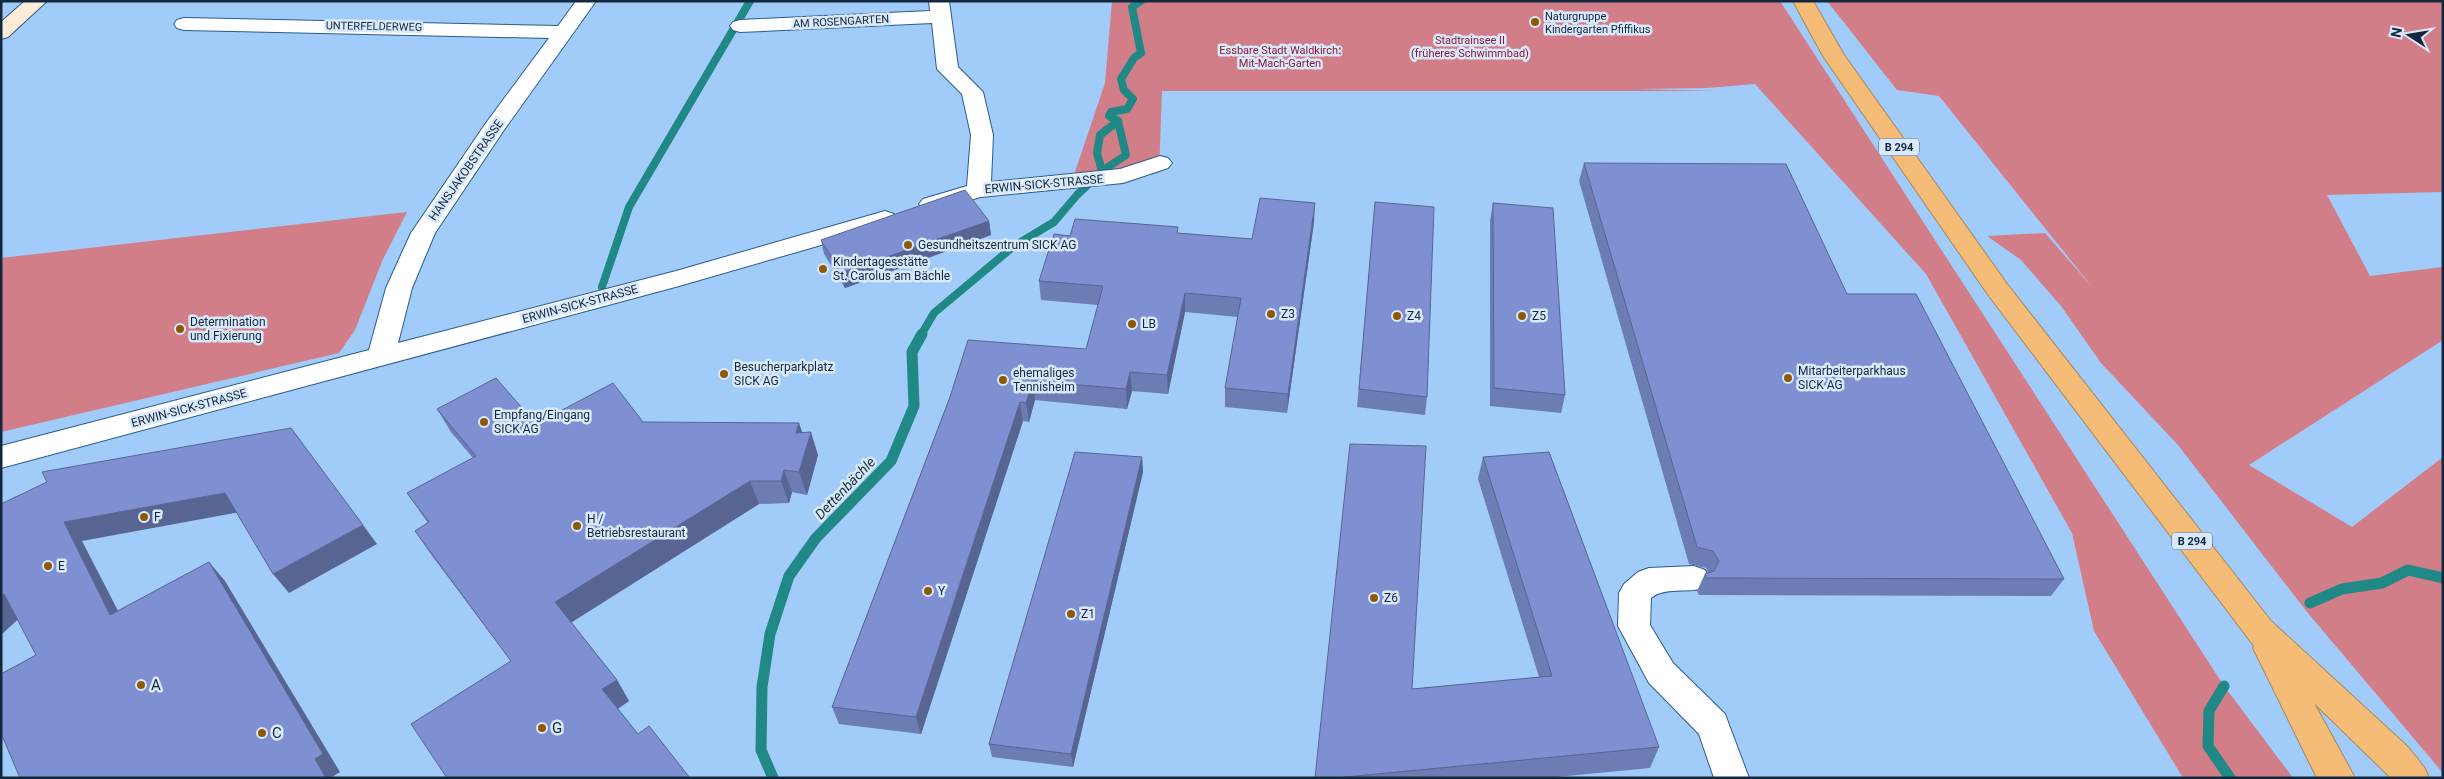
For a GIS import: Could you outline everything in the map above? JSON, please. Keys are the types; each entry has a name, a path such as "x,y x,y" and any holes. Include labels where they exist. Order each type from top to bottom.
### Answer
{"highway":[{"name":"B 294","path":"1803,1 1834,56 1998,290 2260,631 2396,758 2412,778"},
{"name":"B 294","path":"2260,631 2329,766 2338,778"}],"street":[{"path":"1,33 37,1"},
{"name":"HANSJAKOBSTRASSE","path":"381,356 399,288 423,233 494,128 586,1"},
{"name":"AM ROSENGARTEN","path":"740,26 941,9 948,69 972,92 982,135 979,190"},
{"name":"UNTERFELDERWEG","path":"184,24 325,25 564,32"},
{"name":"ERWIN-SICK-STRASSE","path":"1,456 672,280 979,190 1123,176 1160,163"},
{"path":"1694,579 1649,581 1635,593 1634,626 1661,673 1713,725 1732,778"}],"green space":[{"path":"1112,1 1780,1 2224,686 2293,778 2183,778 2094,631 2072,533 1926,274 1755,84 1707,88 1635,89 1717,91 1162,91 1159,173 1072,181 1105,83"},
{"path":"1827,1 2443,1 2443,192 2327,195 2370,276 2443,267 2443,340 2249,465 2352,527 2443,457 2443,773 2307,612 2178,445 2101,363 2061,306 2021,260 1987,236 2045,233 2093,288 1939,96 1897,90"},
{"path":"407,212 383,259 355,330 339,353 1,432 1,258"}],"building":[{"name":"Mitarbeiterparkhaus SICK AG","path":"1584,163 1786,164 1847,294 1916,294 2064,579 1706,578 1705,574 1714,571 1719,561 1713,551 1697,547"},
{"path":"965,190 989,221 841,273 821,240"},
{"path":"1260,198 1315,203 1288,394 1225,388 1241,298 1185,293 1167,375 1130,372 1126,389 1033,381 1026,403 1020,402 916,717 832,707 950,397 968,340 1086,349 1103,286 1039,281 1054,234 1070,236 1075,219 1178,227 1177,233 1252,239"},
{"name":"Z4","path":"1375,202 1434,207 1427,397 1359,389"},
{"name":"Z5","path":"1493,203 1553,208 1565,395 1494,388"},
{"path":"496,378 536,424 613,383 643,422 799,423 796,433 811,432 799,472 784,470 781,481 750,481 555,602 617,680 602,689 638,734 649,726 690,778 447,778 411,724 511,661 415,531 429,522 407,493 476,456 437,409"},
{"path":"291,428 363,525 273,574 225,493 64,522 110,615 209,562 323,754 315,759 326,778 20,778 1,733 1,674 36,655 4,594 1,597 1,504 47,482 42,472"},
{"name":"Z6","path":"1350,444 1426,446 1412,689 1552,676 1483,457 1549,452 1659,747 1335,778 1315,778"},
{"name":"Z1","path":"1075,452 1142,457 1071,754 989,744"}],"waterway":[{"path":"602,287 629,207 750,1"},
{"name":"Dettenbächle","path":"1118,121 1109,116 1111,112 1127,109 1133,99 1124,90 1121,79 1134,58 1141,53 1132,7 1141,1"},
{"name":"Dettenbächle","path":"1102,171 1097,153 1100,135 1118,121"},
{"name":"Dettenbächle","path":"1102,171 1126,155 1118,121"},
{"name":"Dettenbächle","path":"921,335 934,313 1014,246 1054,222 1077,195 1102,171"},
{"name":"Dettenbächle","path":"773,778 761,750 762,687 770,634 789,576 816,538 891,461 914,406 912,352 922,334"},
{"path":"2310,603 2342,589 2382,583 2408,570 2443,578"},
{"path":"2224,686 2209,711 2208,746 2230,778"}],"place":[{"name":"Naturgruppe Kindergarten Pfiffikus","path":"1535,22"},
{"name":"Gesundheitszentrum SICK AG","path":"908,245"},
{"name":"Kindertagesstätte St. Carolus am Bächle","path":"823,269"},
{"name":"Z3","path":"1271,314"},
{"name":"Z4","path":"1397,316"},
{"name":"Z5","path":"1522,316"},
{"name":"LB","path":"1132,324"},
{"name":"Determination und Fixierung","path":"180,329"},
{"name":"Besucherparkplatz SICK AG","path":"724,374"},
{"name":"Mitarbeiterparkhaus SICK AG","path":"1788,378"},
{"name":"ehemaliges Tennisheim","path":"1003,380"},
{"name":"Empfang/Eingang SICK AG","path":"484,422"},
{"name":"F","path":"144,517"},
{"name":"H / Betriebsrestaurant","path":"577,526"},
{"name":"E","path":"48,566"},
{"name":"Y","path":"928,591"},
{"name":"Z6","path":"1374,598"},
{"name":"Z1","path":"1071,614"},
{"name":"A","path":"141,685"},
{"name":"G","path":"542,728"},
{"name":"C","path":"262,733"}],"park label":[{"name":"Stadtrainsee II (früheres Schwimmbad)","path":"1470,46"},
{"name":"Essbare Stadt Waldkirch: Mit-Mach-Garten","path":"1280,56"}]}
